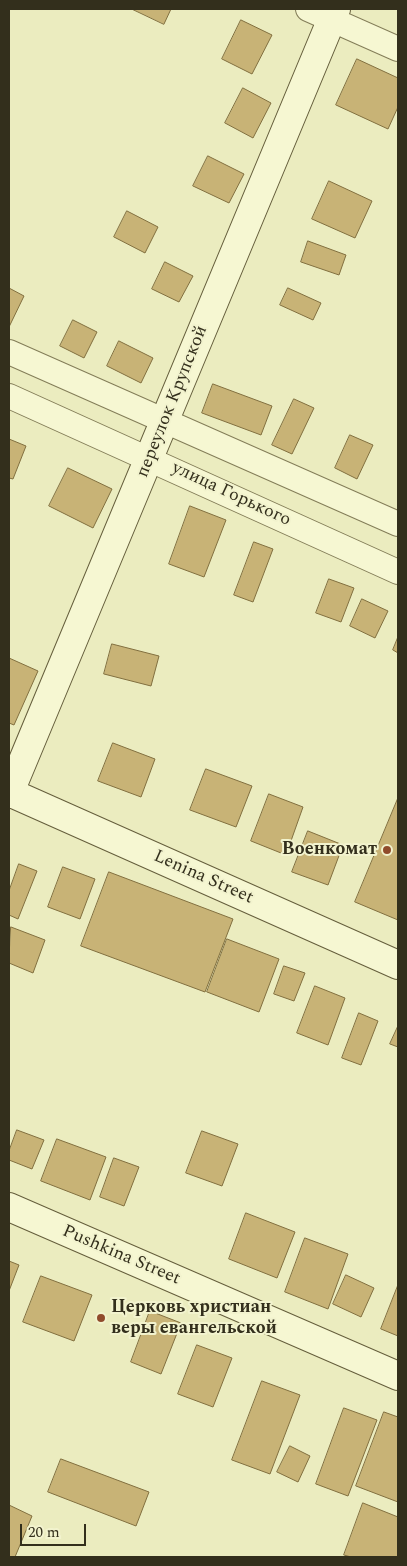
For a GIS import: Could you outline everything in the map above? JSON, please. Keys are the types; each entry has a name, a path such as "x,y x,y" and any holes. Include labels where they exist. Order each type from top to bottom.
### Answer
{"street":[{"path":"325,12 398,49"},
{"name":"переулок Крупской","path":"9,792 150,458 325,12"},
{"path":"9,352 398,524"},
{"name":"улица Горького","path":"9,396 150,458 398,572"},
{"name":"Lenina Street","path":"9,792 398,965"},
{"name":"Pushkina Street","path":"9,1207 398,1376"}],"building":[{"path":"132,9 171,9 164,24"},
{"path":"241,20 272,35 252,74 222,59"},
{"path":"357,59 398,78 398,107 388,129 336,105"},
{"path":"243,88 271,103 253,138 225,123"},
{"path":"208,156 244,174 229,203 193,186"},
{"path":"329,181 372,201 355,238 312,219"},
{"path":"127,211 158,227 145,253 114,237"},
{"path":"308,241 346,255 339,275 301,262"},
{"path":"165,262 193,276 179,302 152,289"},
{"path":"9,288 24,296 9,327"},
{"path":"288,288 321,303 313,320 280,305"},
{"path":"73,320 97,332 84,358 60,346"},
{"path":"119,341 153,358 141,383 107,366"},
{"path":"213,384 272,406 261,435 202,413"},
{"path":"294,399 314,408 292,454 272,445"},
{"path":"350,435 373,445 357,479 335,468"},
{"path":"9,439 26,446 13,479 9,478"},
{"path":"68,468 112,489 93,528 49,506"},
{"path":"190,506 226,520 204,577 169,564"},
{"path":"254,542 273,549 253,602 234,595"},
{"path":"329,579 354,588 341,622 316,613"},
{"path":"362,599 388,611 375,638 350,626"},
{"path":"398,637 398,653 393,650"},
{"path":"112,644 159,656 151,686 104,674"},
{"path":"9,658 38,671 14,725 9,723"},
{"path":"113,743 155,759 141,797 98,781"},
{"path":"206,769 252,786 236,827 190,810"},
{"path":"269,794 303,807 286,855 251,841"},
{"name":"Военкомат","path":"398,798 398,920 355,902"},
{"path":"308,831 343,845 328,885 292,872"},
{"path":"19,864 37,871 18,919 9,915 9,891"},
{"path":"63,867 95,879 80,919 48,907"},
{"path":"109,872 233,919 205,992 81,946"},
{"path":"11,927 45,940 33,973 9,963"},
{"path":"227,939 279,959 259,1012 207,992"},
{"path":"284,966 305,973 294,1001 274,994"},
{"path":"315,986 345,998 328,1045 297,1033"},
{"path":"359,1013 378,1021 361,1065 342,1058"},
{"path":"398,1026 398,1047 390,1044"},
{"path":"17,1130 44,1140 32,1169 9,1160 9,1151"},
{"path":"202,1131 238,1144 222,1186 186,1173"},
{"path":"57,1139 106,1157 90,1200 41,1181"},
{"path":"114,1158 139,1167 124,1206 100,1197"},
{"path":"246,1213 295,1232 277,1278 229,1259"},
{"path":"305,1238 348,1254 328,1309 285,1292"},
{"path":"9,1261 19,1265 9,1291"},
{"path":"346,1275 374,1288 361,1317 333,1304"},
{"path":"41,1276 92,1295 74,1341 23,1322"},
{"path":"398,1285 398,1336 381,1329"},
{"path":"150,1311 181,1323 161,1374 131,1362"},
{"path":"197,1345 232,1358 213,1407 178,1394"},
{"path":"262,1381 300,1395 270,1474 232,1460"},
{"path":"344,1408 377,1420 348,1496 316,1484"},
{"path":"384,1412 398,1417 398,1502 356,1486"},
{"path":"290,1446 310,1456 298,1482 277,1472"},
{"path":"61,1459 149,1492 136,1526 48,1492"},
{"path":"363,1503 398,1517 398,1557 351,1557 344,1555"},
{"path":"9,1505 32,1516 15,1557 9,1557"}],"place":[{"name":"Военкомат","path":"387,850"},
{"name":"Церковь христиан веры евангельской","path":"101,1318"}]}
